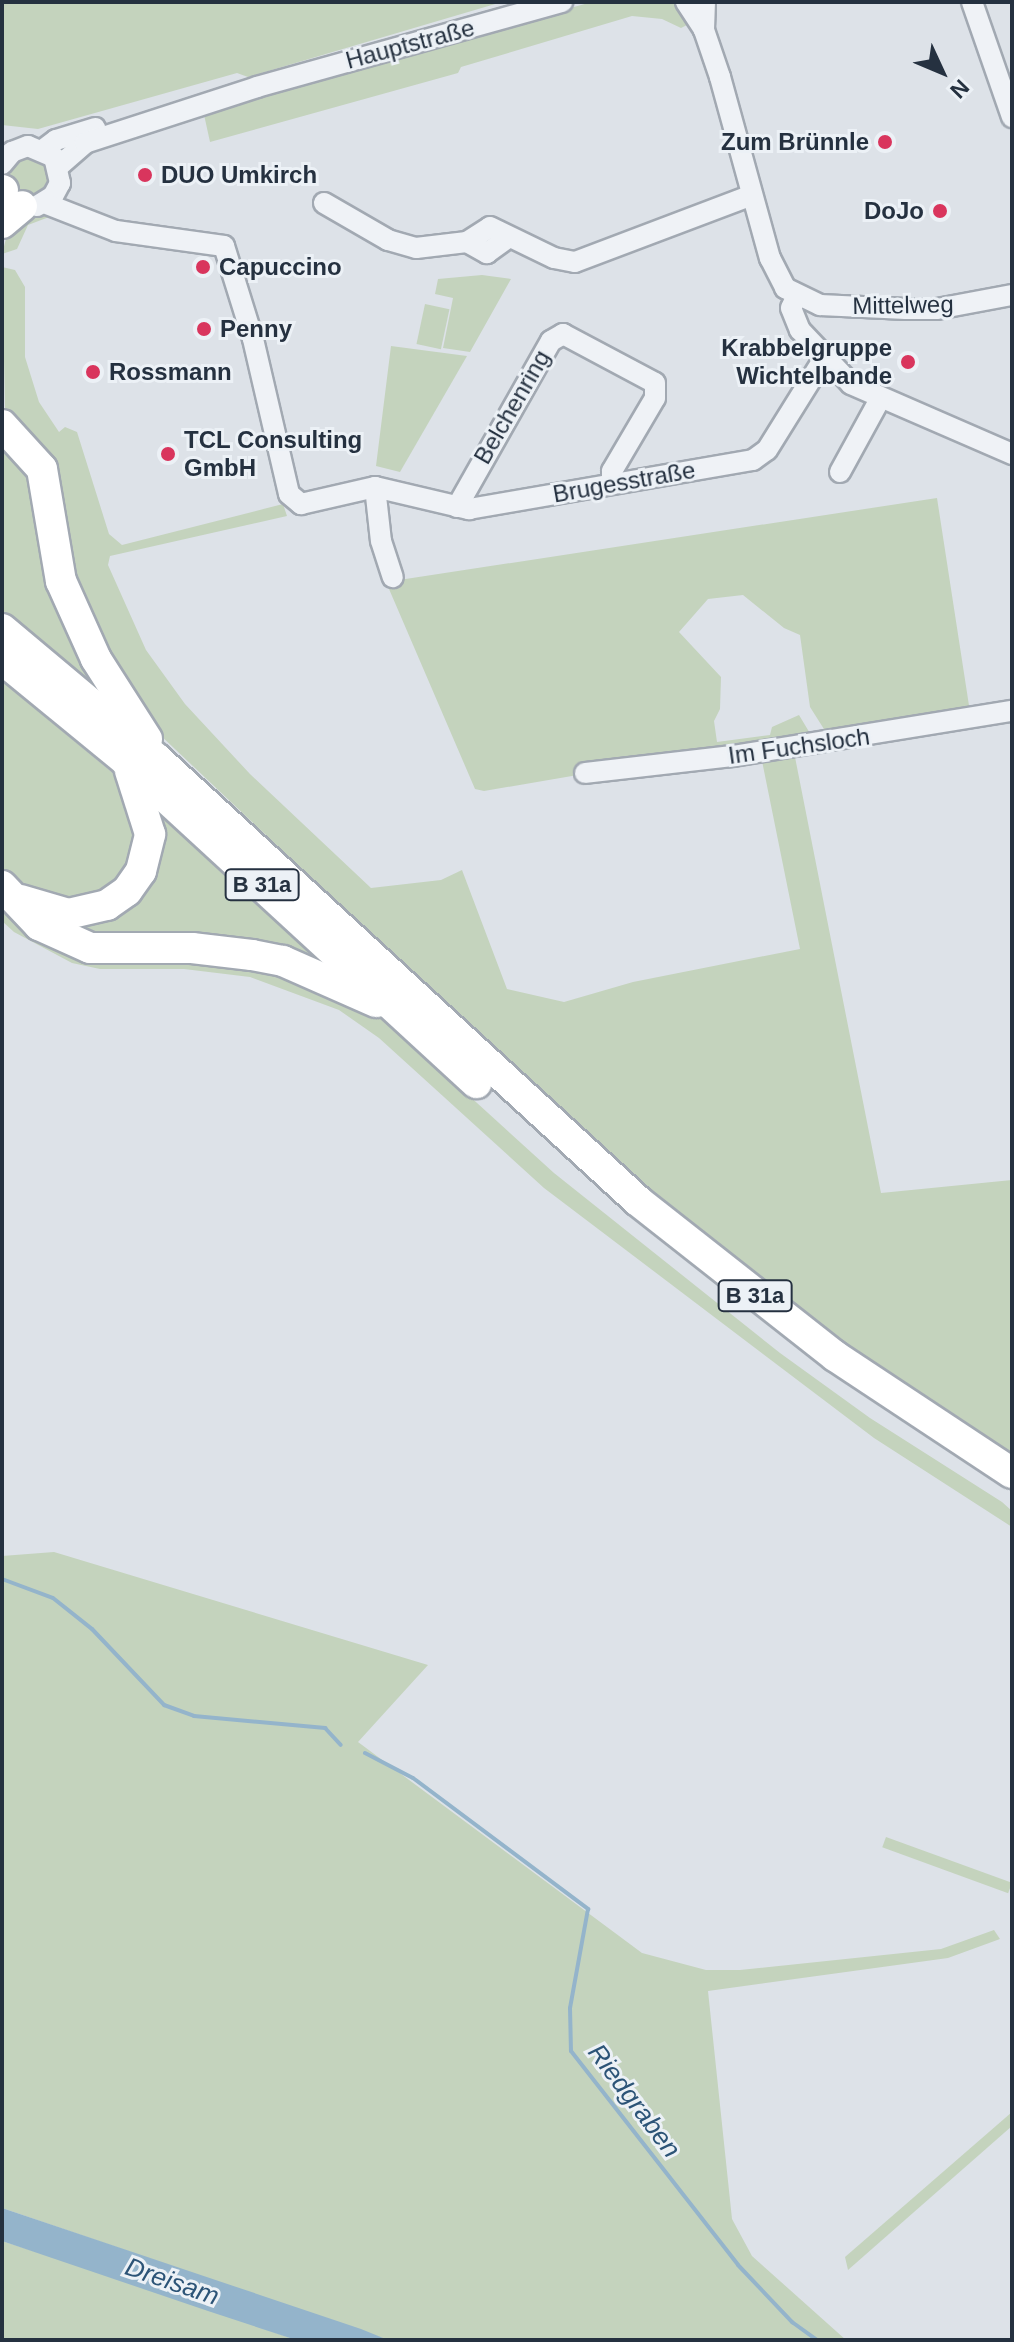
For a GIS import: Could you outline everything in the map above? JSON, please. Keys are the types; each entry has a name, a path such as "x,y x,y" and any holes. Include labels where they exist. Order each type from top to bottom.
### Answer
{"highway":[{"path":"2,425 42,469 49,536 66,594 96,659 157,759"},
{"name":"B 31a","path":"2,629 157,759 638,1201 835,1356 1012,1473"},
{"name":"B 31a","path":"2,659 126,761 570,1167 753,1320 898,1425 1012,1496"},
{"path":"6,891 68,914 107,905 127,891 141,871 150,834 126,761"},
{"path":"6,891 39,925 90,948 192,948 252,955 308,971 396,1010"}],"street":[{"name":"Hauptstraße","path":"13,201 59,175 85,143 257,87 562,2"},
{"path":"686,2 704,30 774,267 796,297 791,308 797,325 823,360 880,399 1012,454"},
{"path":"704,30 705,2"},
{"path":"972,2 1012,117"},
{"name":"Hauptstraße","path":"5,156 28,146 44,149 56,140 243,85 257,87"},
{"path":"44,149 59,175 107,226"},
{"path":"324,203 388,240 416,248 467,242 490,227 575,262 752,195"},
{"name":"Brugesstraße","path":"13,201 107,226 224,246 253,339 289,494 301,504 375,487 457,507 753,460 767,450 823,360"},
{"name":"Mittelweg","path":"796,297 820,305 937,309 1012,295"},
{"name":"Belchenring","path":"457,507 551,341 563,334 655,383 655,398 612,471 612,483"},
{"path":"840,472 880,399"},
{"path":"375,487 381,541 393,577"},
{"name":"Im Fuchsloch","path":"585,773 733,756 1012,711"}],"green space":[{"path":"2,2 502,2 248,77 237,73 38,129 2,125"},
{"path":"592,2 679,2 687,25 681,28 662,19 632,16 461,67 458,73 210,142 203,110"},
{"path":"30,155 44,161 50,175 44,189 30,195 16,189 10,175 16,161"},
{"path":"27,213 57,214 28,225 17,249 2,254 8,231"},
{"path":"2,267 15,270 25,287 25,357 39,402 59,432 65,427 77,432 109,534 122,545 283,504 287,516 110,556 108,565 146,650 185,704 250,774 371,888 441,880 462,870 507,989 564,1002 633,982 800,949 761,756 794,752 881,1193 1012,1180 1012,1461 969,1437 659,1207 157,732 119,685 5,408"},
{"path":"482,275 511,279 470,352 443,348 453,298 435,294 438,279"},
{"path":"425,304 449,309 441,349 416,344"},
{"path":"391,346 467,356 400,472 376,466"},
{"path":"2,436 16,444 126,716 2,615"},
{"path":"937,498 970,712 829,737 810,707 800,635 784,628 743,595 708,599 679,632 721,677 720,709 714,721 717,742 770,735 772,727 799,715 811,735 484,791 475,789 386,582"},
{"path":"2,681 113,773 133,797 140,827 121,883 89,903 33,900 2,872"},
{"path":"141,787 354,984 123,944 43,916 133,890"},
{"path":"2,899 44,934 222,954 360,1003 387,1021 554,1173 780,1353 870,1418 1002,1502 1012,1511 1012,1527 874,1438 544,1188 379,1038 339,1010 250,977 184,969 100,969 72,963 14,932 2,921"},
{"path":"54,1552 428,1665 358,1742 642,1953 706,1970 740,1970 941,1949 994,1930 1000,1939 948,1958 708,1991 732,2219 752,2256 846,2340 388,2340 2,2208 2,1556"},
{"path":"886,1837 1012,1883 1008,1893 882,1847"},
{"path":"1012,2112 1012,2126 848,2270 845,2257"},
{"path":"2,2241 145,2287 296,2340 2,2340"}],"water":[{"name":"Dreisam","path":"2,2208 388,2340 296,2340 2,2241"}],"waterway":[{"name":"Riedgraben","path":"2,1579 53,1598 92,1629 164,1705 194,1716 325,1728 341,1745"},
{"name":"Riedgraben","path":"365,1753 413,1778 588,1909 570,2008 571,2051 738,2265 792,2322 817,2340"}],"place":[{"name":"Zum Brünnle","path":"885,142"},
{"name":"DUO Umkirch","path":"145,175"},
{"name":"DoJo","path":"940,211"},
{"name":"Capuccino","path":"203,267"},
{"name":"Penny","path":"204,329"},
{"name":"Krabbelgruppe Wichtelbande","path":"908,362"},
{"name":"Rossmann","path":"93,372"},
{"name":"TCL Consulting GmbH","path":"168,454"}]}
